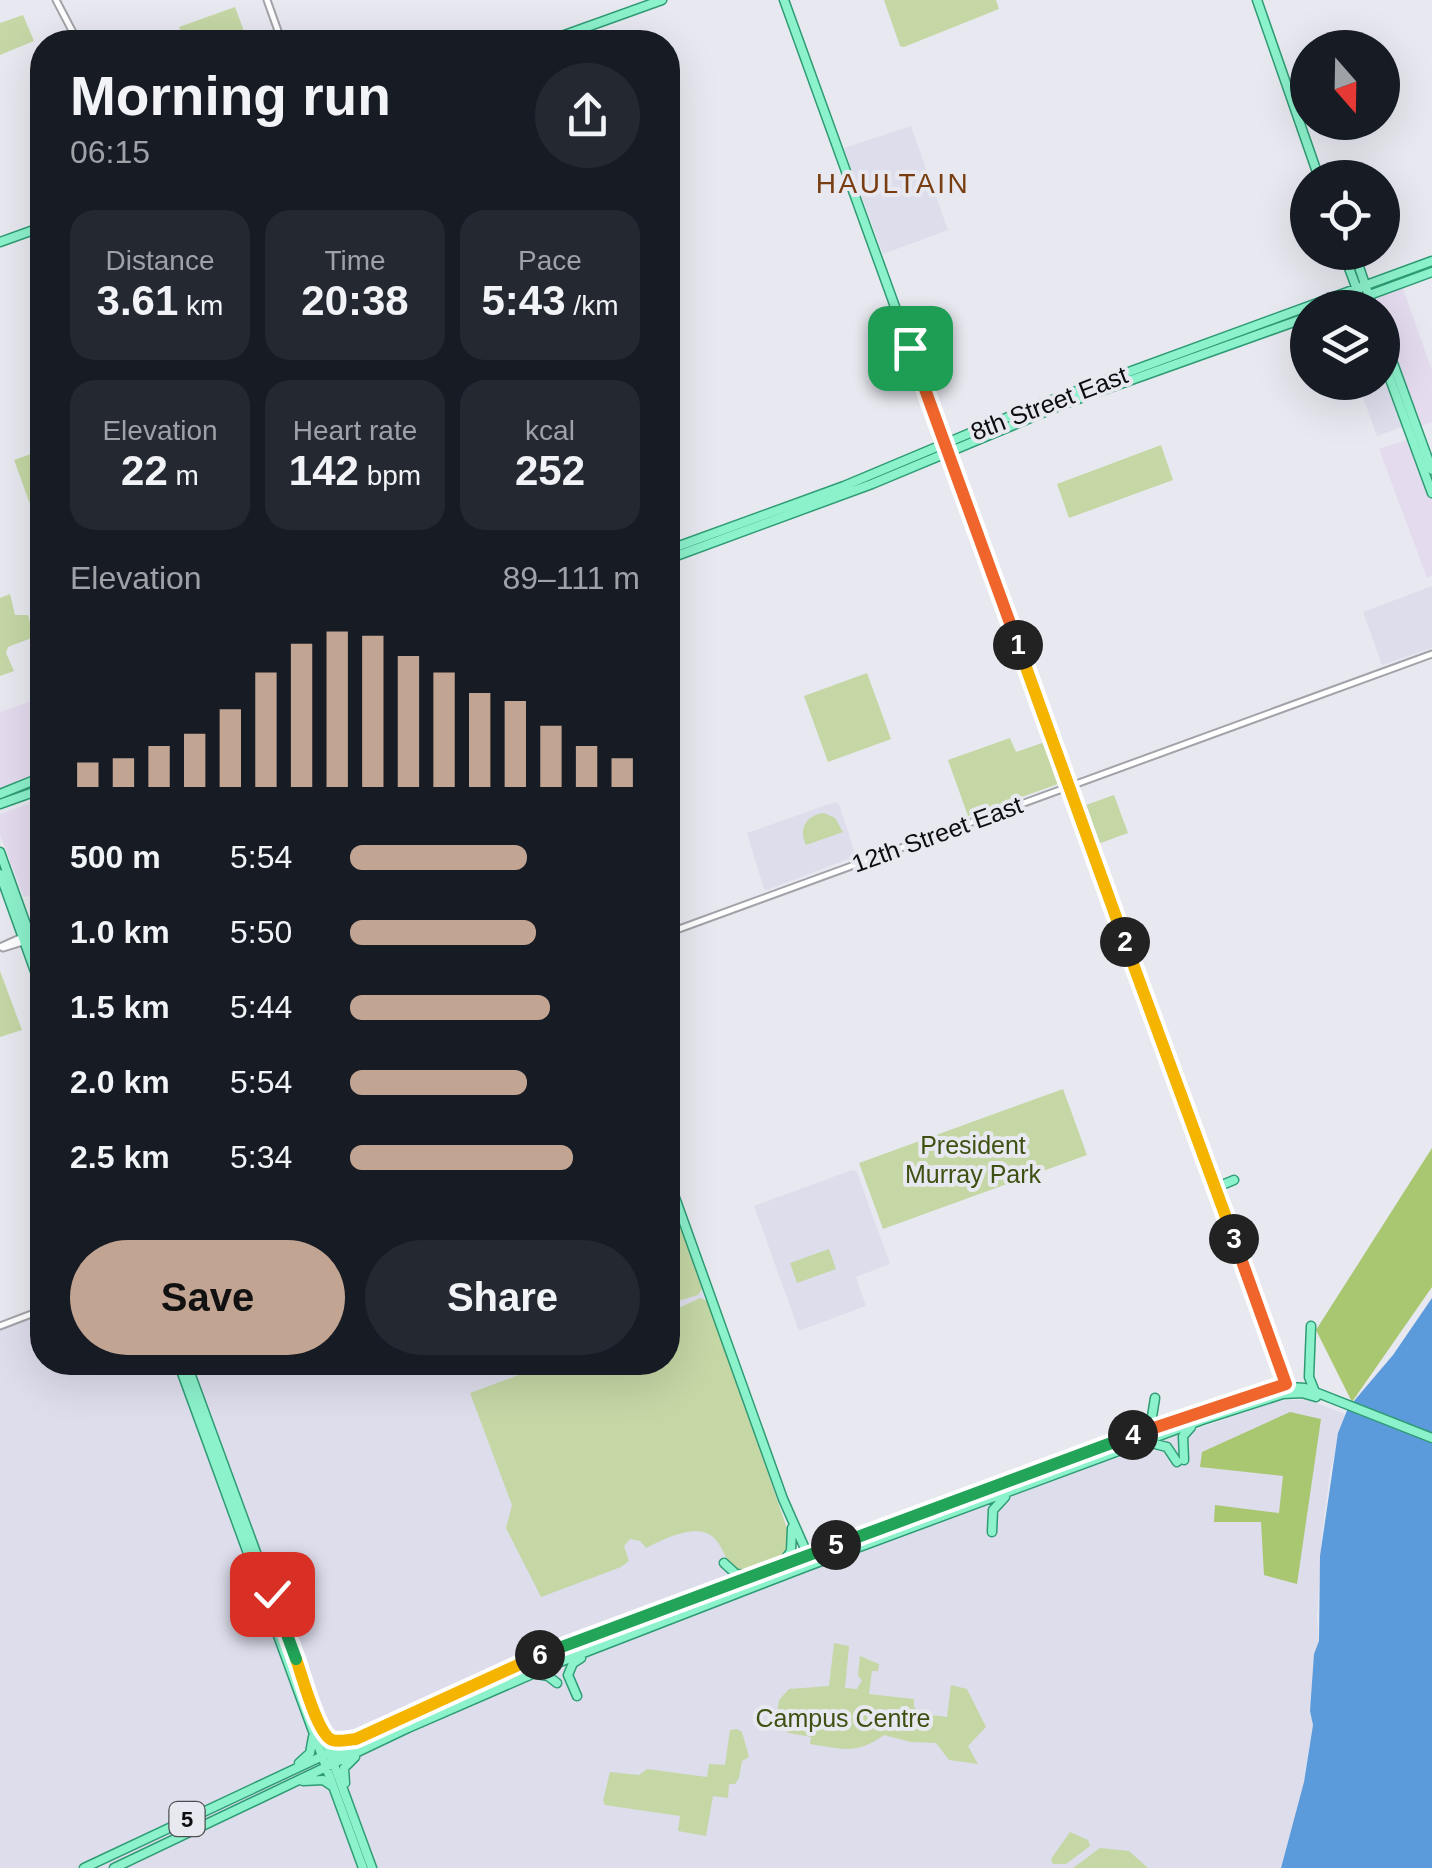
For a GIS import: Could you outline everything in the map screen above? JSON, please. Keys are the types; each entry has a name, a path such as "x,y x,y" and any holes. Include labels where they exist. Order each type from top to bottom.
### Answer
{"main road":[{"path":"578,30 662,0"},
{"path":"784,0 1287,1389"},
{"path":"1257,0 1316,160"},
{"path":"0,242 30,231"},
{"name":"8th Street East","path":"1373,290 1432,261"},
{"name":"8th Street East","path":"1378,290 1432,272"},
{"name":"8th Street East","path":"680,556 852,492 1042,404 1290,320"},
{"name":"8th Street East","path":"680,546 1290,323"},
{"path":"1400,382 1432,470"},
{"path":"1398,400 1432,493"},
{"path":"0,794 30,783"},
{"path":"0,804 30,793"},
{"path":"0,852 30,948"},
{"path":"0,874 30,944"},
{"path":"1212,1179 1222,1185 1234,1180"},
{"path":"680,1213 808,1560"},
{"path":"1311,1326 1313,1393"},
{"path":"1279,1363 1313,1393"},
{"path":"183,1375 317,1729 332,1740 356,1739"},
{"path":"191,1375 328,1759 364,1845"},
{"name":"5","path":"114,1868 294,1782 356,1739 474,1682 780,1566 862,1546 1287,1389"},
{"name":"5","path":"84,1868 290,1770 366,1748 532,1674 888,1526 1150,1428 1287,1389 1313,1393 1432,1440"},
{"path":"1150,1428 1155,1398"},
{"path":"1138,1443 1162,1444 1180,1461 1184,1435 1202,1420"},
{"path":"992,1532 996,1504 1023,1486"},
{"path":"784,1499 792,1528 808,1560"},
{"path":"862,1546 888,1526"},
{"path":"780,1566 791,1551 792,1528"},
{"path":"718,1589 726,1578 724,1563 736,1574 753,1576"},
{"path":"577,1696 568,1678 571,1665 603,1646"},
{"path":"532,1674 545,1674 557,1683"},
{"path":"262,1797 474,1682"},
{"path":"290,1770 310,1753 317,1729"},
{"path":"366,1748 347,1764 343,1774 372,1868"},
{"path":"328,1759 363,1868"},
{"path":"294,1782 323,1780 335,1790"}],"street":[{"path":"56,0 72,30"},
{"path":"266,0 277,30"},
{"name":"12th Street East","path":"680,928 1432,654"},
{"path":"0,948 30,938"},
{"path":"0,1326 30,1315"}],"shaded area":[{"path":"911,126 948,230 883,254 844,148"},
{"path":"1401,283 1432,370 1432,422 1417,428 1400,380 1400,290 1382,290"},
{"path":"1364,400 1392,400 1402,427 1377,436"},
{"path":"1412,438 1432,493 1432,576 1427,578 1379,449"},
{"path":"1432,586 1432,648 1382,665 1363,612"},
{"path":"30,701 30,782 0,794 0,712"},
{"path":"835,802 839,804 856,856 764,889 747,833"},
{"path":"30,803 30,895 24,897 0,835 0,814"},
{"path":"852,1170 857,1172 890,1264 856,1277 866,1306 799,1331 754,1206"},
{"path":"680,1231 789,1534 806,1571 1277,1401 1306,1399 1345,1414 1330,1473 1322,1535 1319,1642 1310,1711 1313,1724 1304,1782 1281,1868 0,1868 0,1330 30,1319 30,1375 680,1375"}],"green space":[{"path":"884,0 996,0 999,9 904,47 900,46"},
{"path":"235,7 244,30 180,30 179,27"},
{"path":"23,15 30,43 0,55 0,23"},
{"path":"1161,445 1173,480 1069,518 1057,484"},
{"path":"30,454 30,504 14,460"},
{"path":"10,594 15,615 28,615 30,639 8,647 6,653 14,671 0,676 0,598"},
{"path":"867,673 891,739 828,762 804,696"},
{"path":"1010,738 1016,752 1045,742 1061,783 968,816 948,760"},
{"path":"1114,795 1128,833 1098,844 1083,806"},
{"path":"824,813 835,818 843,832 806,845 805,824"},
{"path":"0,971 22,1030 0,1037"},
{"name":"President Murray Park","path":"1063,1089 1087,1155 883,1229 859,1163"},
{"path":"1432,1148 1432,1287 1352,1402 1316,1330"},
{"path":"680,1227 702,1289 698,1295 680,1300"},
{"path":"829,1249 836,1269 797,1283 790,1263"},
{"path":"700,1298 708,1301 790,1537 785,1556 740,1573 709,1534 682,1533 646,1548 640,1541 630,1539 624,1546 629,1561 621,1567 541,1597 506,1528 512,1505 470,1393 519,1375 680,1375 680,1307"},
{"path":"1290,1412 1321,1419 1297,1584 1264,1575 1261,1522 1214,1522 1215,1505 1279,1513 1283,1476 1200,1467 1202,1452"},
{"name":"Campus Centre","path":"834,1643 849,1646 845,1688 857,1689 862,1680 858,1676 860,1656 879,1664 878,1671 872,1671 869,1694 914,1699 914,1707 923,1714 947,1717 951,1685 967,1689 986,1727 968,1746 978,1764 949,1760 936,1743 884,1735 857,1748 810,1744 811,1737 789,1733 776,1723 779,1700 789,1689 829,1686"},
{"path":"537,1659 544,1661 341,1754 470,1688"},
{"path":"730,1730 742,1732 749,1757 742,1761 735,1784 729,1784 728,1798 713,1796 706,1836 678,1831 680,1816 605,1805 610,1772 639,1775 647,1769 707,1777 709,1764 725,1765"},
{"path":"1070,1832 1088,1840 1090,1846 1066,1864 1053,1864 1051,1859"},
{"path":"1100,1848 1129,1851 1148,1868 1073,1868"}],"water":[{"path":"1432,1298 1432,1868 1281,1868 1304,1782 1313,1725 1310,1711 1314,1654 1319,1641 1320,1556 1338,1433 1348,1408 1393,1355"}],"district":[{"name":"HAULTAIN","path":"893,183"}],"route":[{"path":"272,1594 321,1730 332,1740 356,1739 474,1682 554,1650 1150,1428 1286,1384 910,348"}]}
